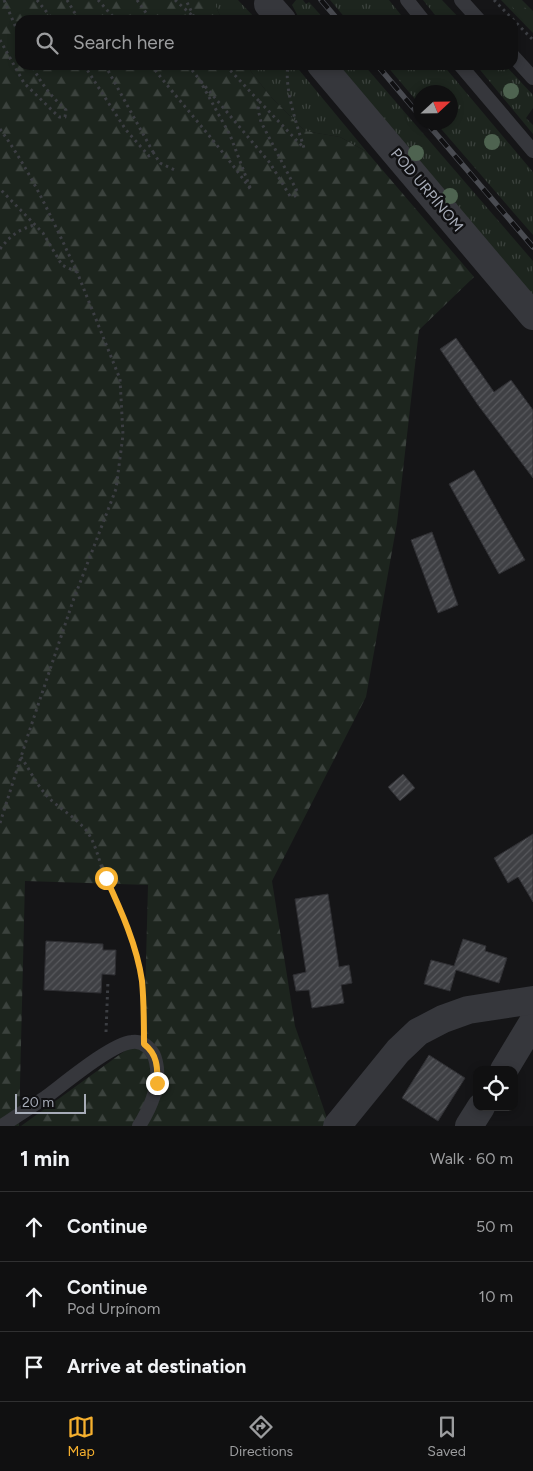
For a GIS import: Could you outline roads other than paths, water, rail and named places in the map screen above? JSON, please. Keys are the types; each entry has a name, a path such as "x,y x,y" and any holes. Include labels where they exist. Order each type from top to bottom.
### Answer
{"street":[{"name":"POD URPÍNOM","path":"325,70 533,316"},
{"path":"337,1126 398,1052 424,1028 468,1010 533,1000"},
{"path":"506,1066 533,1022"},
{"path":"470,1126 479,1111"}],"lane":[{"path":"407,0 420,15"},
{"path":"461,0 474,15"},
{"path":"518,62 533,78"},
{"path":"464,70 533,151"},
{"path":"2,1126 106,1054 127,1042 135,1041 144,1044 150,1049 155,1057 158,1070 157,1083 147,1113 139,1126"}],"railway":[{"path":"321,0 334,15"},
{"path":"381,70 413,108"},
{"path":"433,130 533,247"}]}
